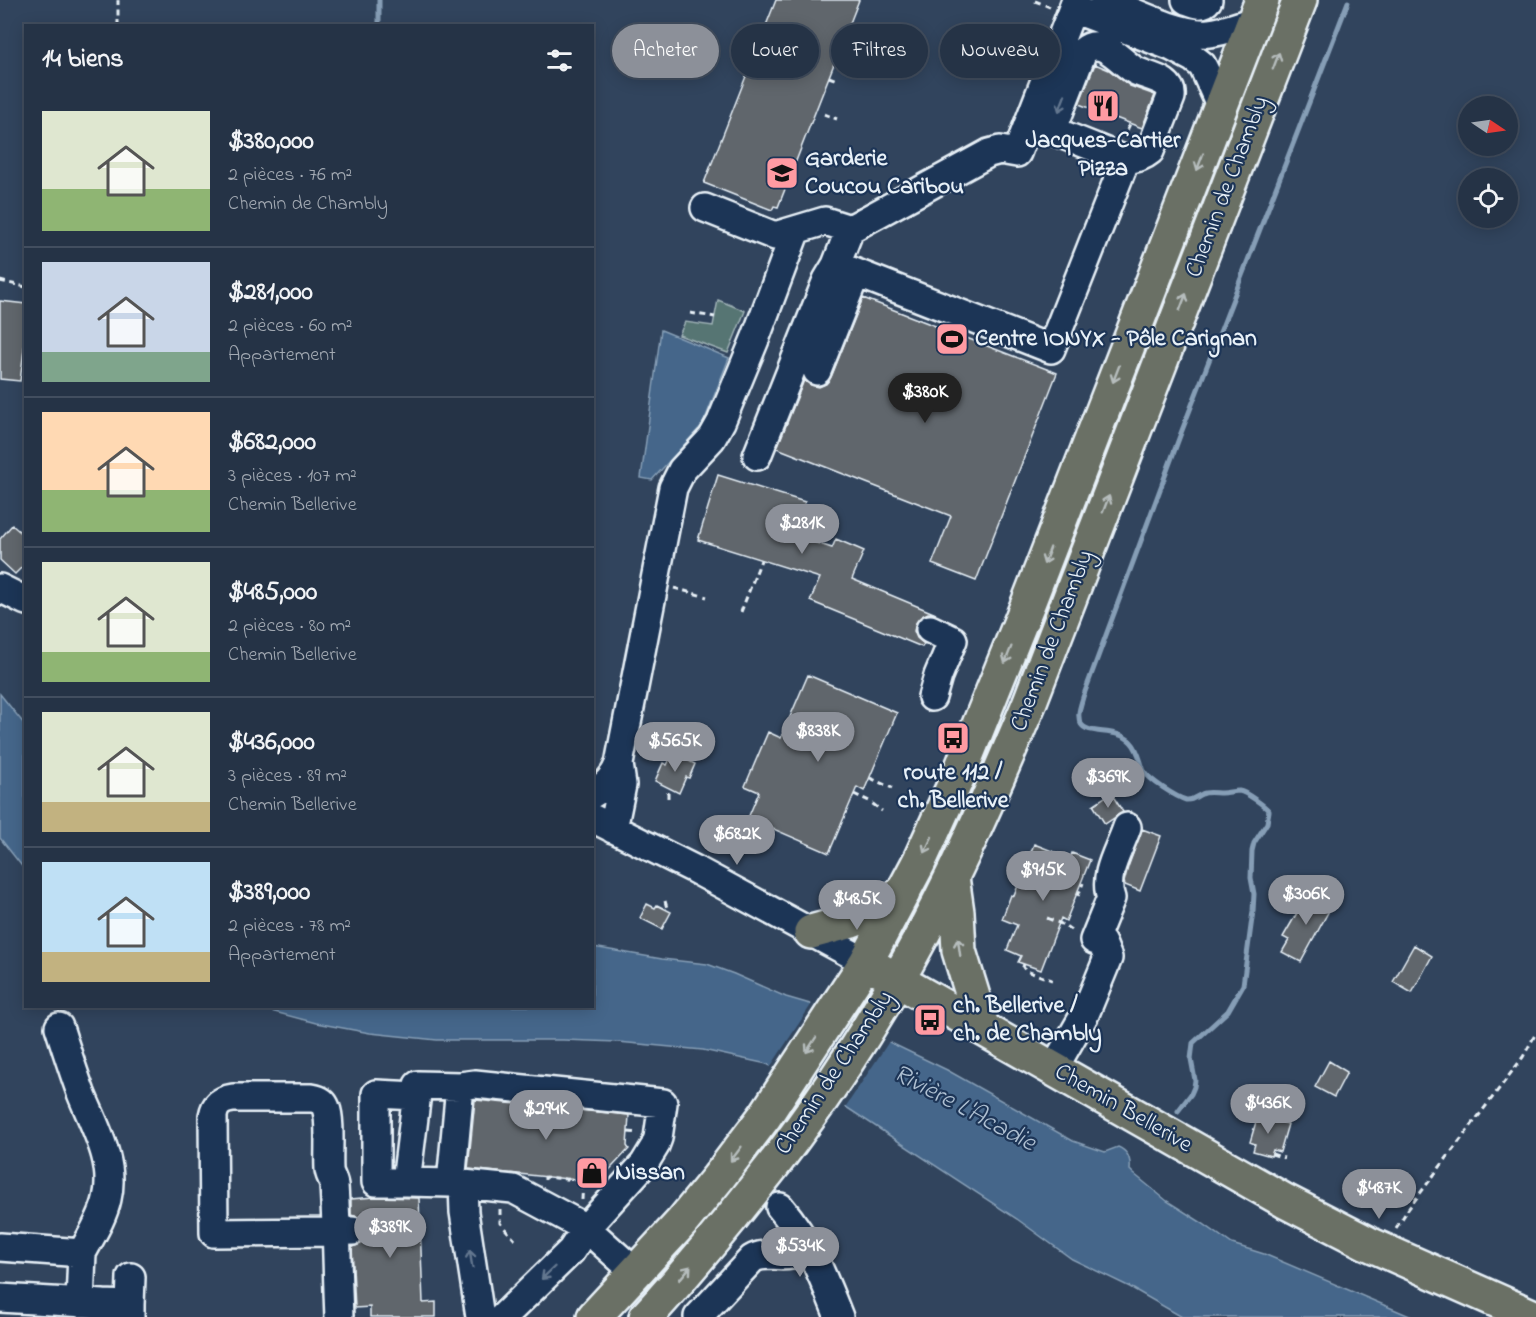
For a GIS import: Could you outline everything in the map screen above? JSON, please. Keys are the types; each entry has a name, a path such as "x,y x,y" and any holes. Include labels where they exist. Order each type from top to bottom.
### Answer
{"main road":[{"name":"Chemin de Chambly","path":"646,1317 796,1136 897,980 952,877 1029,704 1300,0"},
{"name":"Chemin de Chambly","path":"594,1317 708,1192 753,1132 866,962 904,892 933,834 971,746 1258,10"},
{"path":"952,877 959,951 983,1029"},
{"path":"811,932 867,915 904,892"},
{"name":"Chemin Bellerive","path":"866,962 1267,1191 1384,1250 1534,1317"}],"street":[{"path":"1104,0 1166,25 1200,33 1216,32 1258,10"},
{"path":"1186,0 1200,5 1208,0"},
{"path":"1040,126 1068,6 1193,58 1206,71 1221,107"},
{"path":"705,208 775,236 825,221 850,229 989,153 1000,150 1017,153 1040,126 1083,51 1091,46 1106,49 1135,70 1169,86 1172,91 1150,151 1142,156 1126,159 1040,126"},
{"path":"846,269 1051,349 1126,159"},
{"path":"817,370 846,269 850,229"},
{"path":"594,793 608,783 619,764 673,488 682,470 712,438 721,422 796,230"},
{"path":"757,456 825,285 846,269"},
{"path":"0,588 24,600"},
{"path":"930,629 953,640 938,676 932,698"},
{"path":"603,823 622,786 619,764"},
{"name":"Chemin Bellerive","path":"603,823 694,869 866,962"},
{"path":"1054,1068 1085,1014 1108,958 1102,943 1094,940 1111,898 1108,879 1127,827"},
{"path":"59,1027 76,1080 100,1139 109,1178 107,1199 82,1253 96,1308"},
{"path":"406,1182 418,1085 475,1084 663,1103 661,1129 650,1156 586,1228 571,1251 503,1317"},
{"path":"460,1086 457,1184 464,1212 480,1317"},
{"path":"417,1096 376,1094 376,1182 457,1184 502,1180 513,1189 536,1184 636,1273"},
{"path":"339,1317 344,1232 334,1182 329,1173 326,1107 322,1101 312,1098 233,1098 218,1103 213,1116 214,1233 344,1232"},
{"path":"780,1207 796,1226 808,1246 822,1273 839,1317"},
{"path":"698,1317 756,1257 765,1254 791,1255 808,1246"},
{"path":"0,1247 82,1253"},
{"path":"0,1298 130,1311 131,1277"}],"path":[{"path":"118,0 118,24"},
{"path":"1035,1 1068,6"},
{"path":"829,77 837,80"},
{"path":"1098,118 1101,112"},
{"path":"824,114 837,119"},
{"path":"1127,130 1130,124"},
{"path":"806,159 819,164"},
{"path":"790,176 799,179"},
{"path":"0,281 24,287"},
{"path":"690,313 715,317"},
{"path":"741,612 761,560"},
{"path":"667,586 707,597"},
{"path":"870,778 892,788"},
{"path":"668,788 668,798"},
{"path":"854,794 869,801 882,811"},
{"path":"1078,896 1083,884"},
{"path":"665,901 667,908"},
{"path":"1047,918 1071,930"},
{"path":"1024,964 1026,971 1052,980"},
{"path":"1384,1250 1409,1208 1523,1057 1536,1034"},
{"path":"1272,1154 1284,1158"},
{"path":"536,1184 583,1180 598,1182 603,1177"},
{"path":"502,1180 500,1223 515,1240"},
{"path":"582,1198 583,1180"}],"green space":[{"path":"718,300 745,311 728,353 679,335 685,322 713,326"}],"water":[{"path":"661,330 729,358 703,424 652,480 641,478"},
{"path":"0,694 24,724 24,869 0,838"},
{"name":"Rivière L'Acadie","path":"594,947 707,964 786,997 810,1004 947,1070 1073,1141 1105,1152 1118,1147 1128,1156 1130,1170 1134,1174 1167,1201 1232,1244 1264,1254 1412,1317 1182,1317 1130,1287 1072,1259 1017,1219 846,1107 767,1064 703,1050 618,1042 437,1040 370,1033 316,1023 260,1008 594,1008"}],"pier":[{"path":"813,1002 890,1040 844,1109 769,1069"}],"building":[{"path":"776,0 859,0 850,24 831,24 831,72 778,207 774,206 772,210 704,183 745,78 819,78 819,24 767,24"},
{"path":"1095,64 1109,70 1130,86 1155,95 1142,128 1079,104"},
{"path":"863,298 1057,373 976,581 932,564 951,516 777,448 804,380 819,387 826,384 831,377"},
{"path":"0,301 24,304 24,350 20,381 0,379"},
{"path":"718,475 805,502 795,536 832,548 836,539 864,551 852,579 936,614 928,613 916,623 914,631 917,638 924,644 922,647 810,601 820,578 698,540"},
{"path":"12,525 24,535 24,565 15,574 0,560 0,539"},
{"path":"808,675 897,713 864,791 857,787 829,853 748,818 759,792 745,786 768,732 781,738"},
{"path":"673,753 695,764 679,793 655,781 663,763 667,765"},
{"path":"1111,793 1123,812 1105,824 1093,805"},
{"path":"1142,829 1161,836 1140,891 1125,885 1124,882"},
{"path":"1034,844 1070,858 1072,853 1090,860 1066,921 1061,918 1041,970 1018,962 1021,956 1007,950 1017,925 1002,919 1011,895 1014,896"},
{"path":"1309,892 1332,905 1301,962 1282,952 1289,940 1283,937"},
{"path":"647,904 655,908 657,905 671,912 662,929 640,918"},
{"path":"1414,945 1432,956 1412,993 1393,982"},
{"path":"1329,1061 1347,1072 1334,1097 1315,1087"},
{"path":"475,1100 629,1115 627,1146 629,1149 598,1182 468,1169"},
{"path":"1258,1115 1288,1124 1280,1152 1273,1150 1271,1156 1253,1151 1255,1144 1250,1142"},
{"path":"419,1198 423,1303 436,1302 436,1317 370,1317 370,1307 355,1308 352,1247 361,1244 368,1231 365,1222 351,1215 351,1199"}],"waterway":[{"path":"379,0 379,24"},
{"path":"1178,1111 1194,1087 1191,1059 1193,1043 1228,1011 1243,985 1253,911 1252,851 1254,843 1267,823 1269,811 1239,791 1206,793 1188,800 1176,795 1147,775 1131,742 1125,737 1085,728 1081,724 1079,710 1181,433 1348,2"}],"place":[{"name":"Jacques-Cartier Pizza","path":"1103,106"},
{"name":"Garderie Coucou Caribou","path":"782,173"},
{"name":"Centre IONYX - Pôle Carignan","path":"952,339"},
{"name":"route 112 / ch. Bellerive","path":"953,738"},
{"name":"ch. Bellerive / ch. de Chambly","path":"930,1020"},
{"name":"Nissan","path":"592,1173"}]}
